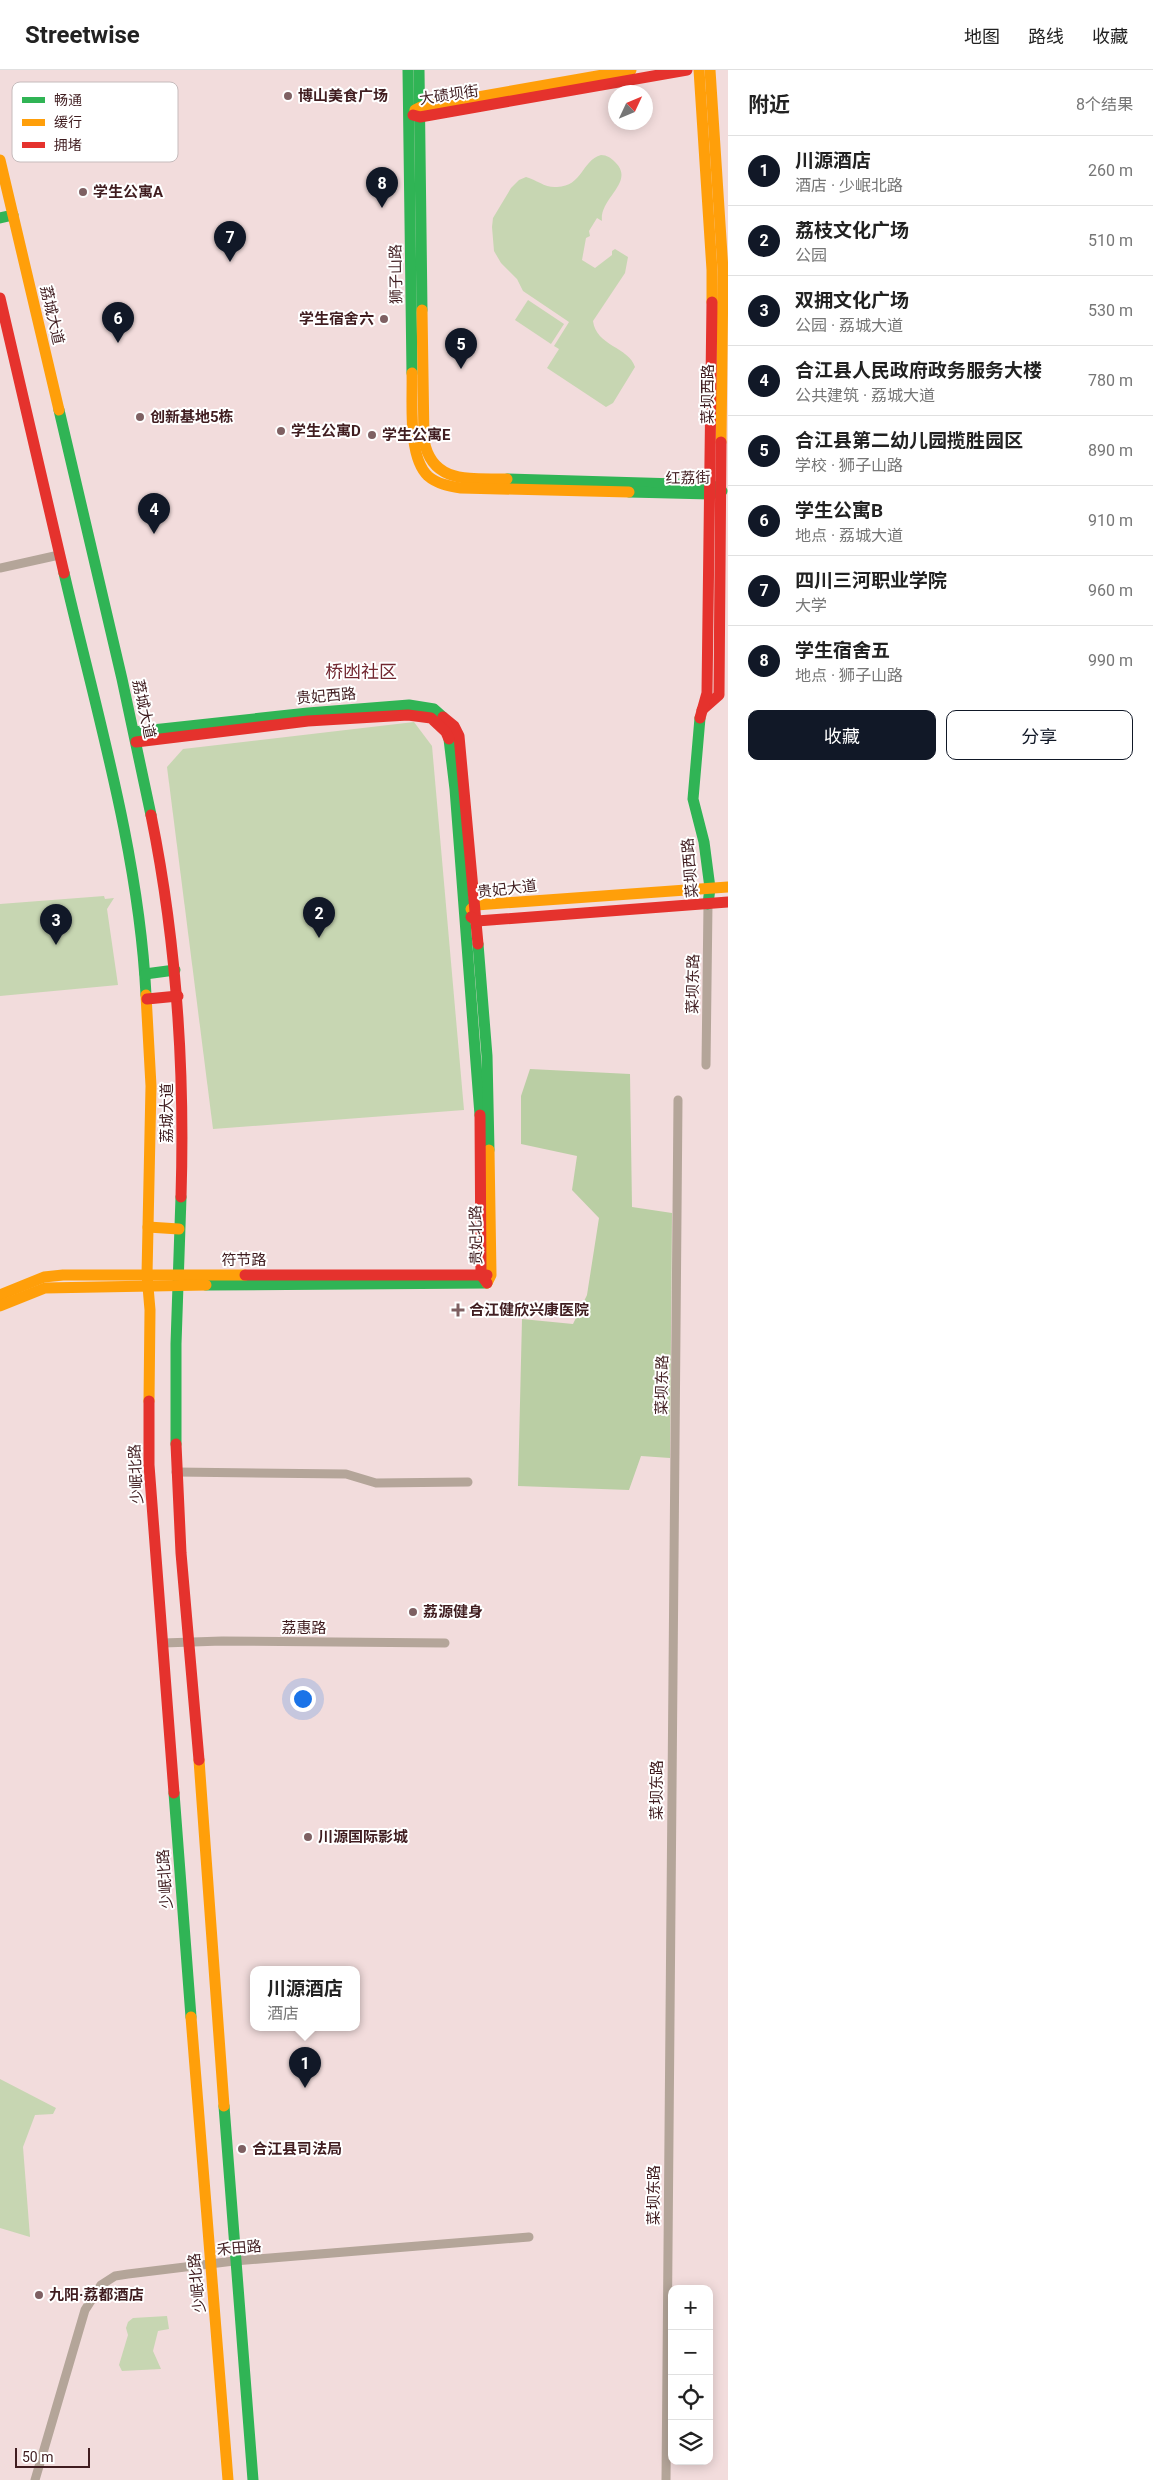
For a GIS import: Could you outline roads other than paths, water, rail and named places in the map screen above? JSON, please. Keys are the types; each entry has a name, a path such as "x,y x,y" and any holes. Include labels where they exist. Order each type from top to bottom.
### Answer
{"main road":[{"name":"狮子山路","path":"408,70 417,113"},
{"name":"狮子山路","path":"419,70 413,434 417,462 431,471"},
{"name":"大碛坝街","path":"417,113 631,70"},
{"name":"大碛坝街","path":"417,113 687,70"},
{"name":"菜坝西路","path":"699,70 712,270 711,490 707,693 701,711 693,799 704,842 710,888 708,904"},
{"name":"菜坝西路","path":"701,711 719,695 722,491 723,270 710,70"},
{"name":"荔城大道","path":"0,164 135,737 163,874 178,996 182,1083 180,1229 177,1280"},
{"path":"0,218 13,215"},
{"name":"荔城大道","path":"0,298 134,880 145,974 151,1086 147,1280"},
{"name":"红荔街","path":"431,471 440,484 462,488 722,491"},
{"name":"贵妃西路","path":"135,737 308,713 410,705 434,709 449,720 459,736 476,904"},
{"name":"贵妃西路","path":"135,737 408,714 431,718 446,732 450,742 466,913"},
{"name":"贵妃大道","path":"728,887 476,904 466,913 477,921 728,902"},
{"name":"贵妃北路","path":"476,904 487,1056 486,1277"},
{"name":"贵妃北路","path":"466,913 480,1109 486,1277"},
{"path":"145,974 175,970"},
{"path":"147,999 178,996"},
{"path":"148,1227 180,1229"},
{"name":"符节路","path":"0,1295 44,1277 177,1280 486,1277"},
{"name":"符节路","path":"0,1306 45,1288 147,1280"},
{"name":"少岷北路","path":"147,1280 150,1310 149,1465 228,2480"},
{"path":"177,1280 176,1472 186,1643 200,1782 234,2261 253,2480"}],"street":[{"path":"0,568 60,555"},
{"name":"菜坝东路","path":"706,1065 708,904"},
{"name":"菜坝东路","path":"666,2480 678,1100"},
{"path":"176,1472 346,1474 376,1483 468,1482"},
{"name":"荔惠路","path":"163,1643 222,1641 445,1643"},
{"name":"禾田路","path":"35,2480 82,2320 97,2289 115,2276 234,2261 529,2237"}],"place":[{"name":"博山美食广场","path":"288,96"},
{"name":"学生公寓A","path":"83,192"},
{"name":"学生宿舍五","path":"382,208"},
{"name":"四川三河职业学院","path":"230,262"},
{"name":"学生宿舍六","path":"384,319"},
{"name":"学生公寓B","path":"118,343"},
{"name":"合江县第二幼儿园揽胜园区","path":"461,369"},
{"name":"创新基地5栋","path":"140,417"},
{"name":"学生公寓D","path":"281,431"},
{"name":"学生公寓E","path":"372,435"},
{"name":"合江县人民政府政务服务大楼","path":"154,534"},
{"name":"荔枝文化广场","path":"319,938"},
{"name":"双拥文化广场","path":"56,945"},
{"name":"合江健欣兴康医院","path":"458,1310"},
{"name":"荔源健身","path":"413,1612"},
{"name":"川源国际影城","path":"308,1837"},
{"name":"川源酒店","path":"305,2088"},
{"name":"合江县司法局","path":"242,2149"},
{"name":"九阳·荔都酒店","path":"39,2295"}],"district":[{"name":"桥凼社区","path":"361,672"}]}
